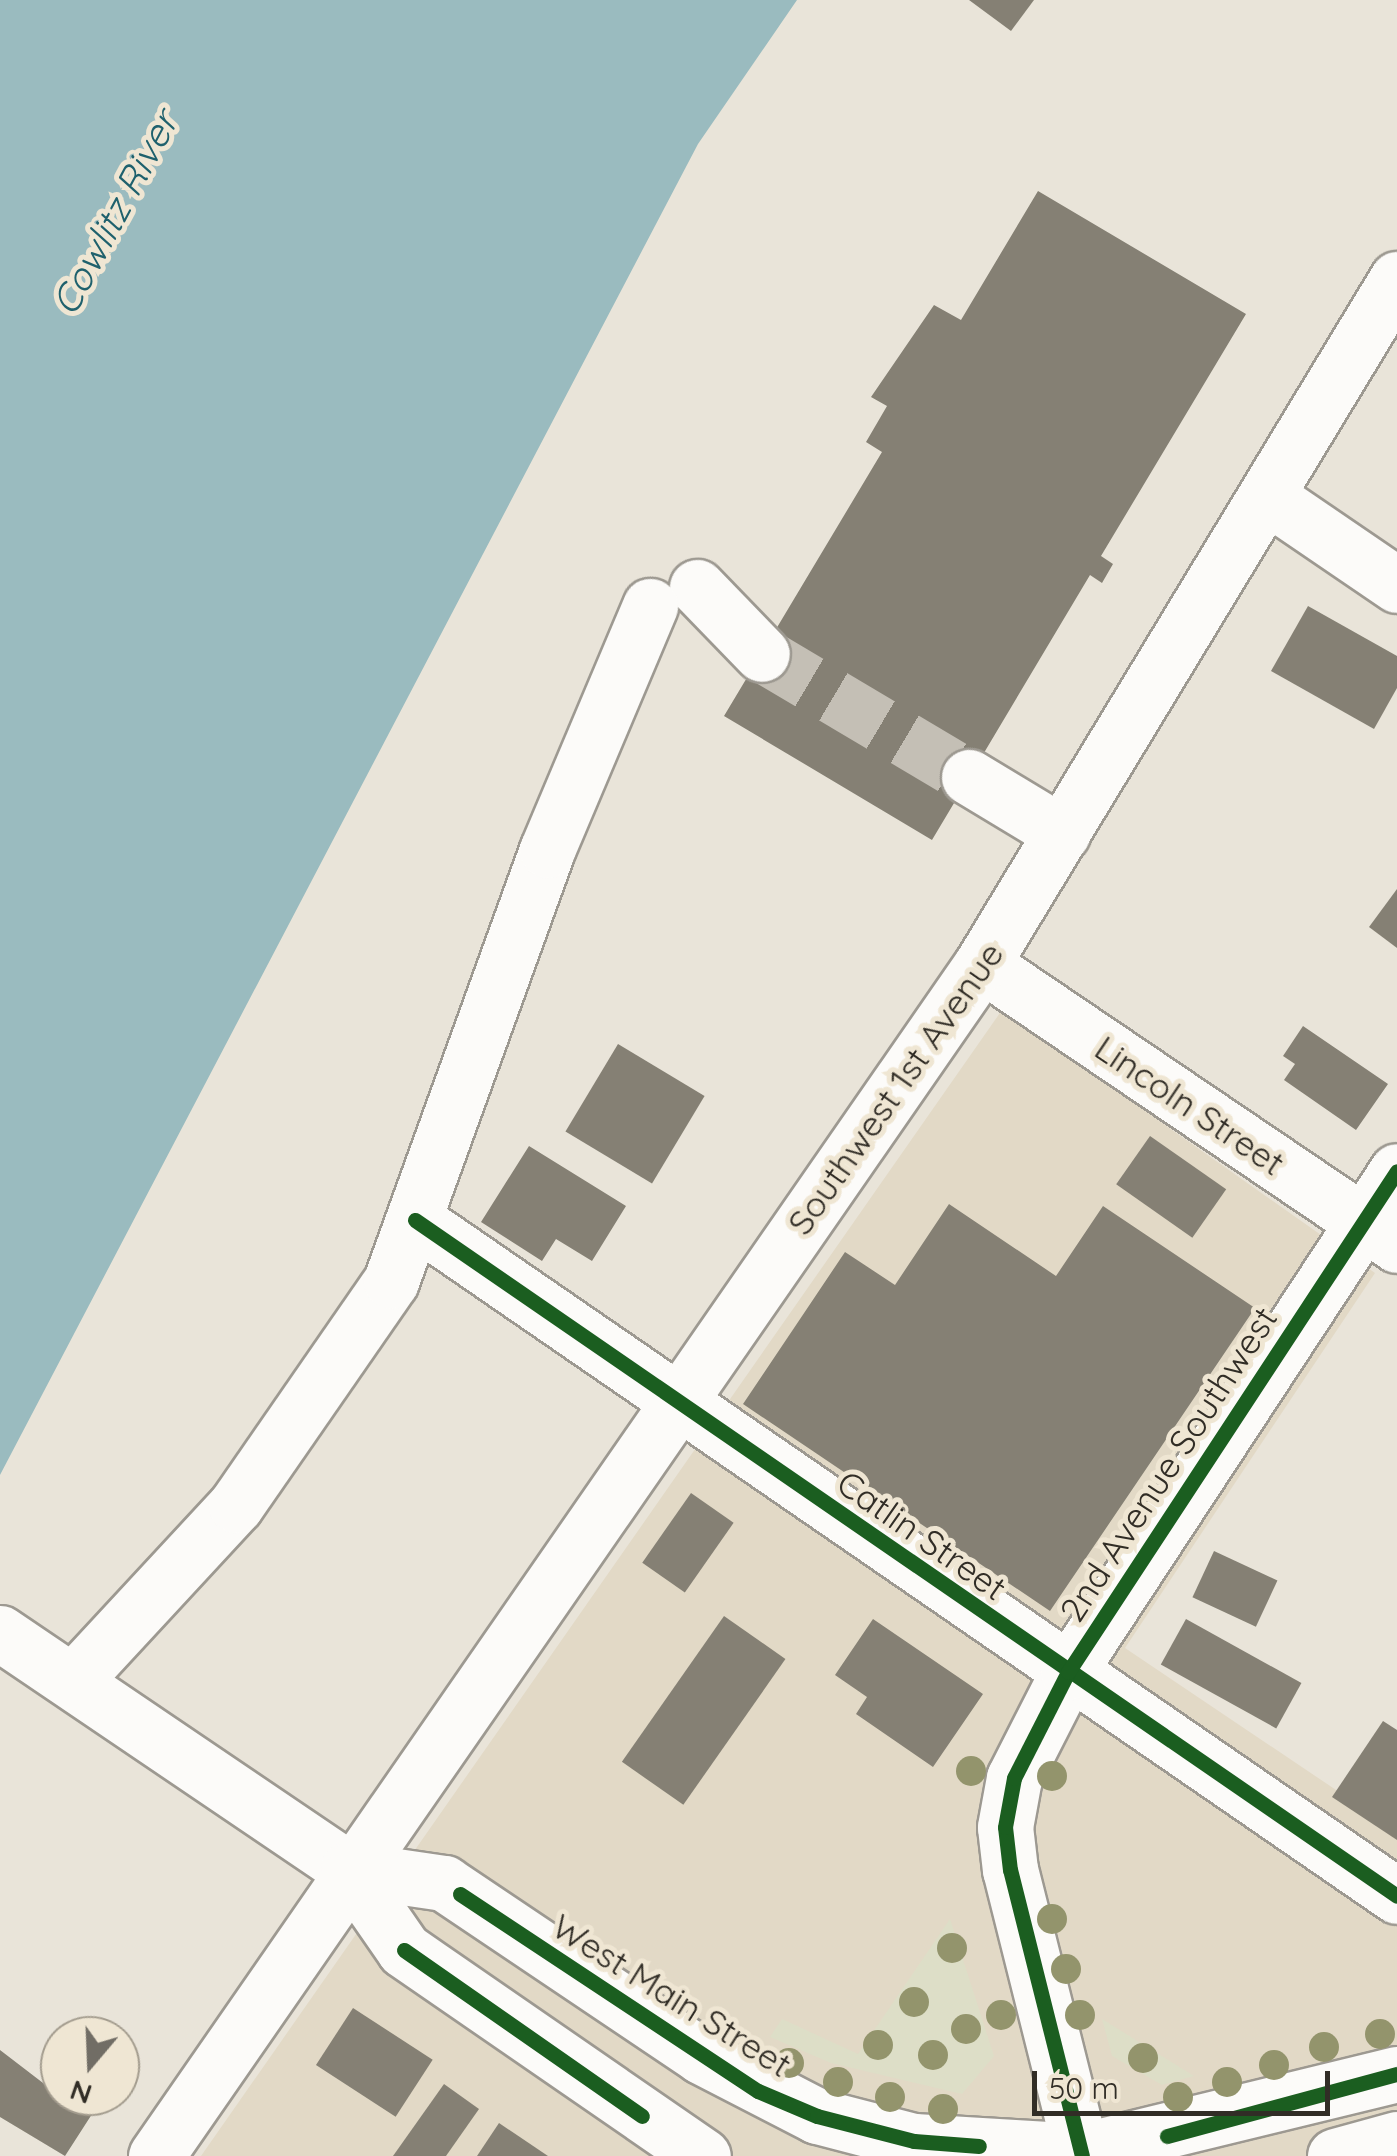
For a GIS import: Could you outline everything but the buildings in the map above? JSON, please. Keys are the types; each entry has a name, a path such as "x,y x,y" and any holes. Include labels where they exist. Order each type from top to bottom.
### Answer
{"main road":[{"name":"Southwest 1st Avenue","path":"156,2156 348,1868 982,964 1397,279"},
{"path":"1268,497 1397,585"},
{"path":"36,1656 236,1505 309,1409 391,1281 547,850 674,596 762,654"},
{"path":"969,777 1062,833"},
{"name":"Lincoln Street","path":"982,964 1380,1233"},
{"name":"2nd Avenue Southwest","path":"1081,2154 1005,1827 1014,1778 1068,1672 1380,1233 1397,1172"},
{"name":"Catlin Street","path":"415,1220 1397,1896"},
{"name":"West Main Street","path":"36,1656 348,1868 444,1883 702,2056 817,2116 914,2140 1081,2154"},
{"path":"348,1868 404,1950 703,2156"},
{"path":"1081,2154 1397,2074"},
{"path":"1334,2156 1397,2139"}],"shaded area":[{"path":"1002,1010 1375,1273 1125,1648 1397,1831 1397,2156 201,2156"}],"green space":[{"path":"950,1919 994,2056 962,2094 831,2063 770,2037 782,2019 858,2054"},
{"path":"1102,2019 1194,2076 1162,2085 1112,2056"}],"water":[{"name":"Cowlitz River","path":"0,0 797,0 698,144 0,1475"}],"tunnel":[{"path":"762,654 969,777"}],"cycle path":[{"path":"1082,2156 1010,1870 1005,1827 1014,1778 1068,1672 1397,1171"},
{"path":"415,1220 1397,1896"},
{"path":"460,1894 758,2091 817,2116 914,2141 979,2146"},
{"path":"404,1950 642,2116"},
{"path":"1167,2136 1397,2074"}]}
